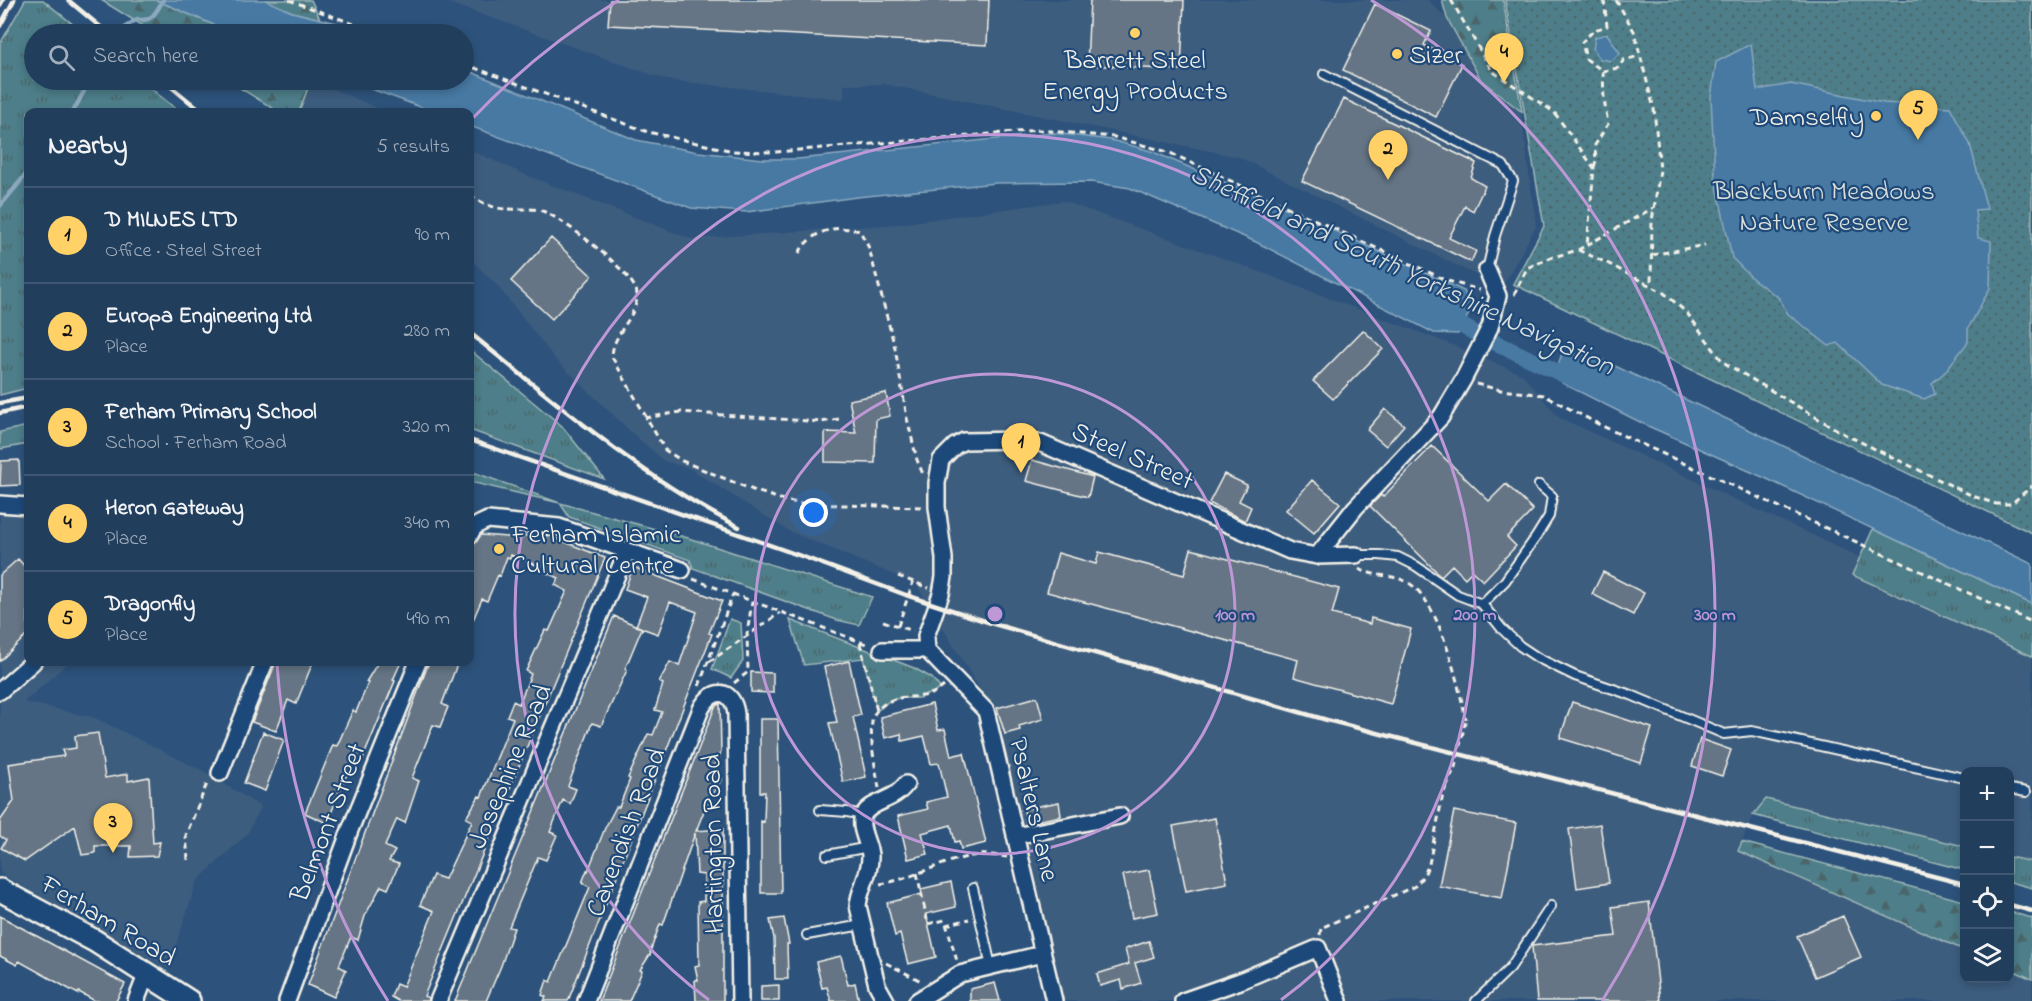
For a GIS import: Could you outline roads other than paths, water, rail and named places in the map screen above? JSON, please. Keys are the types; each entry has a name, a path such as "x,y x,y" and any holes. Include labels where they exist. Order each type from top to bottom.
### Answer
{"street":[{"path":"1317,556 1355,508 1441,417 1463,380 1490,327 1498,296 1487,270"},
{"name":"Steel Street","path":"926,643 944,577 937,483 942,460 955,446 964,441 1024,440 1040,443 1290,551 1317,556 1349,555"},
{"path":"0,504 24,506"},
{"path":"474,527 488,520 559,527 682,570"},
{"name":"Josephine Road","path":"438,1001 627,551"},
{"path":"882,650 926,643"},
{"name":"Psalters Lane","path":"926,643 953,678 986,711 1054,1001"},
{"path":"0,691 28,666"},
{"path":"220,772 263,666"},
{"name":"Belmont Street","path":"286,1001 350,830 416,666"},
{"name":"Hartington Road","path":"706,698 714,693 722,693 730,697 735,704 740,1001"},
{"name":"Cavendish Road","path":"586,1001 706,698"},
{"path":"886,1001 877,985 858,906 859,895 869,868 869,847 861,822 863,815 870,808 894,797 906,784"},
{"path":"1015,836 1120,816"},
{"name":"Ferham Road","path":"0,890 77,930 189,1001"},
{"path":"1183,1001 1240,981 1318,948 1339,1001"},
{"path":"917,1001 960,974 1042,954"},
{"path":"136,1001 147,973"}],"lane":[{"path":"1324,74 1503,165 1513,181 1495,236 1487,270"},
{"path":"1482,604 1506,581 1549,516 1552,496 1539,485"},
{"path":"1349,555 1398,557 1416,566 1458,595 1482,604 1502,629 1520,646 1552,666 1631,695 1724,734 1752,731 1960,777"},
{"path":"2014,790 2026,792"},
{"path":"820,810 863,815"},
{"path":"827,855 869,847"},
{"path":"973,888 991,966"},
{"path":"1476,1001 1510,968 1551,906"},
{"path":"807,935 862,925"}],"water":[{"path":"156,0 265,0 292,12 341,24 212,24"},
{"path":"1607,34 1620,53 1611,61 1600,59 1593,49 1595,37"},
{"path":"1751,44 1757,90 1791,84 1884,103 1950,107 1970,144 1987,209 1975,210 1978,238 1991,241 1990,288 1968,329 1968,342 1944,373 1932,383 1935,394 1924,399 1882,385 1838,343 1829,346 1788,314 1778,297 1754,280 1732,258 1715,177 1711,97 1716,62"},
{"path":"474,73 636,140 698,152 763,159 798,159 1054,133 1111,140 1151,151 1290,210 1464,291 1472,308 1458,334 1434,333 1256,242 1130,188 1091,182 996,183 857,197 746,212 691,208 474,127 474,108 423,108 374,90 474,90"},
{"path":"1562,353 1594,356 2032,564 2032,604 1767,479 1648,426 1562,383 1557,369"}],"waterway":[{"path":"130,24 137,19 150,18 163,0"},
{"path":"75,108 85,90"},
{"path":"0,206 24,177"},
{"name":"Sheffield and South Yorkshire Navigation","path":"1443,315 1473,332 1579,382"}],"railway":[{"path":"0,5 3,0"},
{"path":"0,26 14,0"},
{"path":"68,0 97,24"},
{"path":"175,90 197,108"},
{"path":"474,336 633,462 667,485 739,527"},
{"path":"0,403 24,399"},
{"path":"0,413 24,408"},
{"path":"474,441 994,624 1327,720 1960,883"},
{"path":"2014,906 2032,911"}],"place":[{"name":"Barrett Steel Energy Products","path":"1135,33"},
{"name":"Sizer","path":"1397,54"},
{"name":"Heron Gateway","path":"1504,83"},
{"name":"Damselfly","path":"1876,116"},
{"name":"Dragonfly","path":"1918,140"},
{"name":"Europa Engineering Ltd","path":"1388,180"},
{"name":"D MILNES LTD","path":"1021,473"},
{"name":"Ferham Islamic Cultural Centre","path":"499,549"},
{"name":"Ferham Primary School","path":"113,853"}],"park label":[{"name":"Blackburn Meadows Nature Reserve","path":"1824,206"}]}
